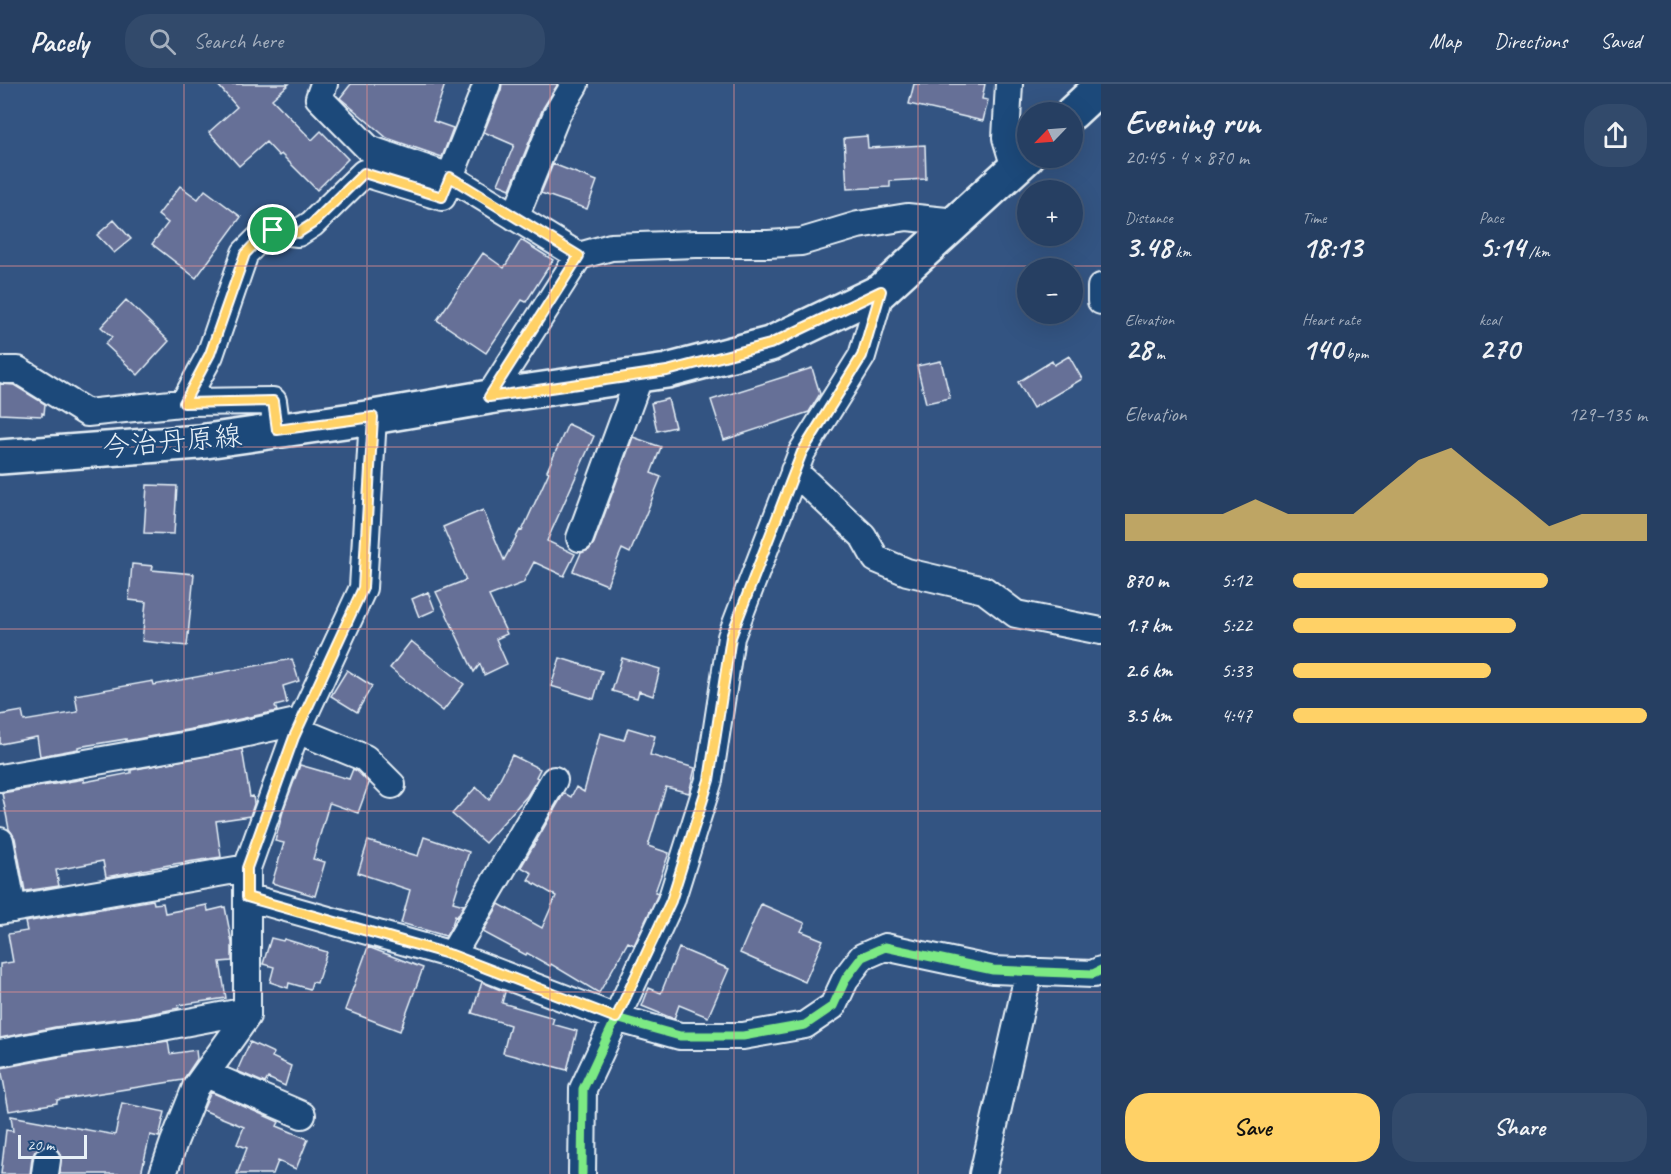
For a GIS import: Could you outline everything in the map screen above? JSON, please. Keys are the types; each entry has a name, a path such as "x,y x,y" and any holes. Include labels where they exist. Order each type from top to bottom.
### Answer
{"main road":[{"name":"今治丹原線","path":"0,457 199,442 373,417 489,397 667,371 770,344 881,291 1017,166"}],"street":[{"path":"184,403 210,354 245,254 261,237 273,230 298,233 312,224 364,173 442,197 487,84"},
{"path":"515,217 557,114 575,84"},
{"path":"1009,84 1006,138 1017,156"},
{"path":"316,89 369,149 450,177 579,256"},
{"path":"489,397 579,256 611,247 801,242 858,225 907,217 956,222"},
{"path":"1101,287 1101,301"},
{"path":"582,1174 583,1089 671,901 709,780 731,637 802,452 862,356 881,291"},
{"path":"5,370 18,370 87,413 184,403 273,401 277,430"},
{"path":"580,538 640,375"},
{"path":"163,1174 196,1087 247,1016 247,868 299,725 363,588 373,417"},
{"path":"794,471 863,536 876,559 907,572 984,590 1016,614 1101,631"},
{"path":"0,778 299,725 365,758 392,785"},
{"path":"452,955 554,780"},
{"path":"0,842 7,910 247,868"},
{"path":"247,897 452,955 616,1018 680,1036 743,1036 805,1025 833,1006 846,978 862,957 885,947 993,970 1093,974 1101,970"},
{"path":"983,1174 1029,971"},
{"path":"0,1053 57,1042 141,1031 247,1011"},
{"path":"206,1074 302,1114"}],"building":[{"path":"217,84 289,84 272,99 312,140 321,131 348,159 317,190 266,142 239,166 209,132 237,107"},
{"path":"351,84 445,84 433,121 453,128 442,157 387,138 340,98"},
{"path":"502,84 558,84 543,108 510,189 498,184 514,145 484,132"},
{"path":"914,84 985,84 982,99 988,100 983,121 909,104"},
{"path":"867,136 868,148 925,145 926,179 890,181 890,187 847,189 844,138"},
{"path":"553,164 597,181 587,209 541,193"},
{"path":"180,186 198,199 205,190 241,217 196,278 152,244 168,223 158,215"},
{"path":"114,220 131,239 114,253 97,235"},
{"path":"521,240 553,260 526,302 522,300 486,353 437,320 483,253 504,268"},
{"path":"126,300 169,341 138,375 105,344 112,337 101,327"},
{"path":"1069,356 1082,379 1033,408 1018,382 1052,361 1054,365"},
{"path":"941,361 950,398 926,403 917,366"},
{"path":"812,368 820,394 809,412 724,440 711,400"},
{"path":"0,384 14,385 45,404 44,414 42,413 42,416 0,414"},
{"path":"668,399 675,427 657,431 651,403"},
{"path":"568,424 594,436 547,541 575,554 564,576 534,562 523,583 489,596 507,634 496,639 507,664 484,675 480,664 474,672 436,592 466,580 443,527 483,510 504,560 520,530 522,531"},
{"path":"633,437 661,447 651,473 661,477 630,553 622,549 607,585 573,571 581,553 589,550 594,543"},
{"path":"147,485 177,486 174,534 144,533"},
{"path":"132,564 153,566 152,570 194,574 187,646 142,641 146,602 129,600"},
{"path":"428,592 435,610 419,617 412,599"},
{"path":"411,641 464,684 443,711 390,668"},
{"path":"560,658 602,671 594,699 551,686"},
{"path":"622,658 660,669 653,696 639,691 637,698 612,691"},
{"path":"292,659 299,681 283,686 287,703 275,706 277,711 208,726 78,747 78,749 40,756 37,737 0,744 0,715 22,711 24,721 78,712 75,695 153,681 154,685"},
{"path":"347,670 372,686 357,712 331,696"},
{"path":"628,728 655,736 650,755 695,768 689,793 666,787 648,846 669,853 655,892 658,893 634,945 628,942 599,993 551,964 550,966 527,953 526,955 483,932 499,904 542,928 556,896 528,880 532,873 521,867 564,793 571,797 576,787 584,792 600,733 624,740"},
{"path":"242,749 250,797 253,796 254,804 250,816 216,821 221,857 106,877 103,861 56,870 59,886 25,891 15,838 9,829 2,793 84,779 84,782 131,773 131,770"},
{"path":"512,755 540,769 536,777 538,778 527,796 485,843 452,814 476,787 489,800"},
{"path":"300,765 349,779 353,769 369,783 358,813 329,804 313,859 325,862 315,896 272,883 284,843 275,841"},
{"path":"424,837 469,852 453,902 464,905 457,917 455,916 446,936 401,923 410,890 358,873 368,841 418,856"},
{"path":"153,900 154,904 163,903 165,913 207,905 208,911 225,907 232,943 232,961 220,962 226,998 178,1005 179,1008 139,1016 55,1027 0,1038 0,964 13,962 8,934 27,931 25,922"},
{"path":"761,904 805,923 801,931 823,940 805,982 740,953"},
{"path":"271,938 283,941 284,939 327,952 317,983 312,982 310,989 289,983 288,988 270,982 274,967 263,964"},
{"path":"368,947 423,968 400,1031 345,1010"},
{"path":"679,948 729,969 708,1017 679,1005 674,1019 642,1006 649,988 661,993"},
{"path":"482,982 505,992 502,1003 554,1018 552,1024 577,1031 567,1070 503,1053 510,1025 472,1013"},
{"path":"168,1041 170,1054 196,1050 197,1059 183,1080 57,1100 57,1103 9,1111 1,1068"},
{"path":"250,1042 274,1053 272,1057 291,1066 285,1086 268,1078 265,1083 237,1071"},
{"path":"211,1092 279,1122 277,1126 308,1139 296,1169 278,1161 273,1174 237,1174 247,1148 237,1144 244,1127 203,1110"},
{"path":"122,1103 165,1112 159,1137 150,1135 141,1174 60,1174 61,1155 56,1148 49,1145 41,1146 35,1151 30,1174 1,1174 6,1130 13,1131 11,1116 115,1135"}],"cycle path":[{"path":"582,1174 583,1089 671,901 709,780 731,637 802,452 862,356 881,291"},
{"path":"247,897 452,955 616,1018 680,1036 743,1036 805,1025 833,1006 846,978 862,957 885,947 993,970 1093,974 1101,970"}],"route":[{"path":"364,173 442,197 450,177 579,256 489,397 667,371 770,344 881,291 862,356 802,452 731,637 709,780 671,901 616,1018 452,955 247,897 247,868 294,737 363,588 373,417 277,430 273,401 184,403 210,354 245,254 261,237 273,230 298,233 312,224 364,173"}]}
